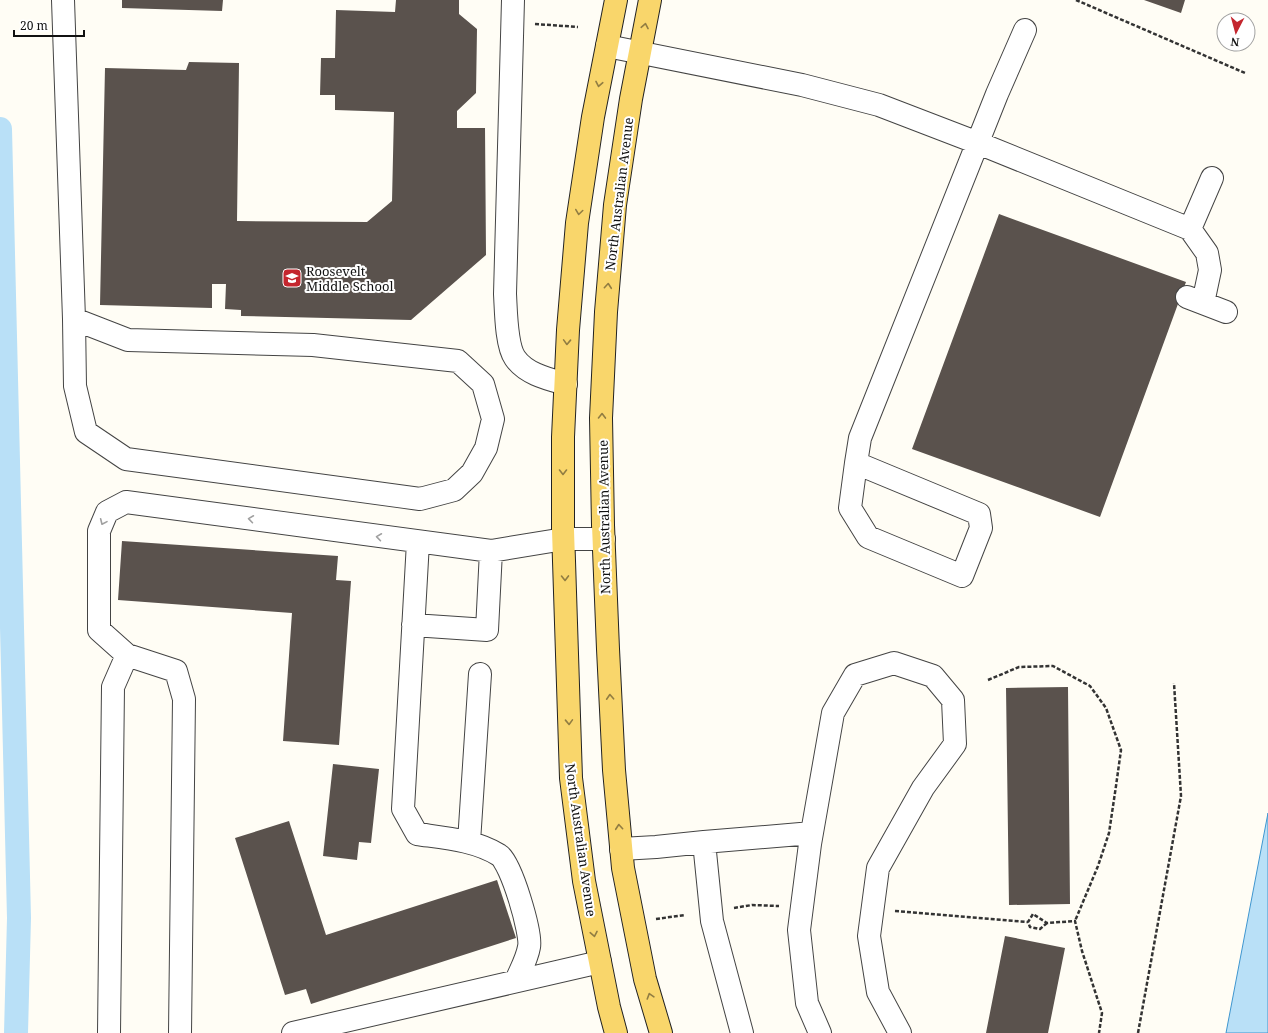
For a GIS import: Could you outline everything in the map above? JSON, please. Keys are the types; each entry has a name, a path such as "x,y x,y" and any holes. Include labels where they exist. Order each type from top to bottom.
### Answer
{"main road":[{"name":"North Australian Avenue","path":"616,0 592,117 577,223 568,330 564,437 564,539 571,778 584,881 608,1007 616,1033"},
{"name":"North Australian Avenue","path":"650,0 630,99 615,205 606,312 602,418 604,538 614,770 621,849 623,868 645,979 661,1033"}],"lane":[{"path":"63,0 74,319 75,391 86,432 126,460 420,499 454,490 472,473 486,448 493,419 483,384 458,361 313,345 128,340 74,319"},
{"path":"513,0 505,294 508,336 514,357 525,368 545,378 566,384"},
{"path":"856,463 979,514 981,528 962,576 868,537 850,508 856,463 860,438 997,94 1025,30"},
{"path":"607,46 802,85 879,105 978,143 1190,229 1207,253 1210,270 1195,300 1226,312"},
{"path":"1190,229 1212,178"},
{"path":"180,1033 184,699 176,671 127,655 99,630 99,532 107,512 126,502 491,551 564,539 604,538"},
{"path":"418,542 402,809 417,834 469,842 501,856 514,883 527,922 530,946 516,981"},
{"path":"413,624 488,630 491,551"},
{"path":"109,1033 113,687 127,655"},
{"path":"820,1033 807,1003 798,930 812,833 833,713 856,675 894,663 933,676 953,700 955,744 923,788 878,868 869,936 878,992 900,1033"},
{"path":"469,842 480,674"},
{"path":"621,849 812,833"},
{"path":"704,842 712,921 742,1033"},
{"path":"293,1033 600,962"}],"path":[{"path":"1076,0 1245,73"},
{"path":"534,24 578,27"},
{"path":"988,680 1019,667 1053,666 1090,686 1106,708 1120,750 1109,833 1098,866 1075,921 1082,951 1102,1013 1100,1033"},
{"path":"1138,1033 1181,796 1174,683"},
{"path":"731,908 752,905 779,906"},
{"path":"890,911 1028,922"},
{"path":"1028,922 1033,914 1048,923"},
{"path":"651,920 685,915"},
{"path":"1028,922 1030,927 1040,929 1048,923 1075,921"}],"water":[{"path":"1268,813 1268,1033 1226,1033"}],"building":[{"path":"122,0 223,0 222,11 122,8"},
{"path":"396,0 459,0 459,14 477,29 476,93 457,111 457,128 485,128 486,255 411,320 241,316 241,310 225,309 226,284 212,284 212,308 100,305 105,68 186,70 189,62 239,63 237,221 367,222 392,201 394,112 335,110 335,95 320,95 321,58 335,58 336,10 395,12"},
{"path":"1144,0 1185,0 1181,13"},
{"path":"999,214 1186,282 1100,517 912,449"},
{"path":"122,541 338,556 336,580 351,581 339,745 283,741 292,613 118,600"},
{"path":"1068,687 1070,904 1009,905 1006,688"},
{"path":"333,764 379,769 371,843 359,842 357,860 323,856"},
{"path":"289,821 326,935 497,880 516,938 311,1004 306,989 285,995 235,838"},
{"path":"1005,936 1065,948 1048,1033 986,1033"}],"waterway":[{"path":"0,129 19,918 16,1033"}],"place":[{"name":"Roosevelt Middle School","path":"292,278"}]}
